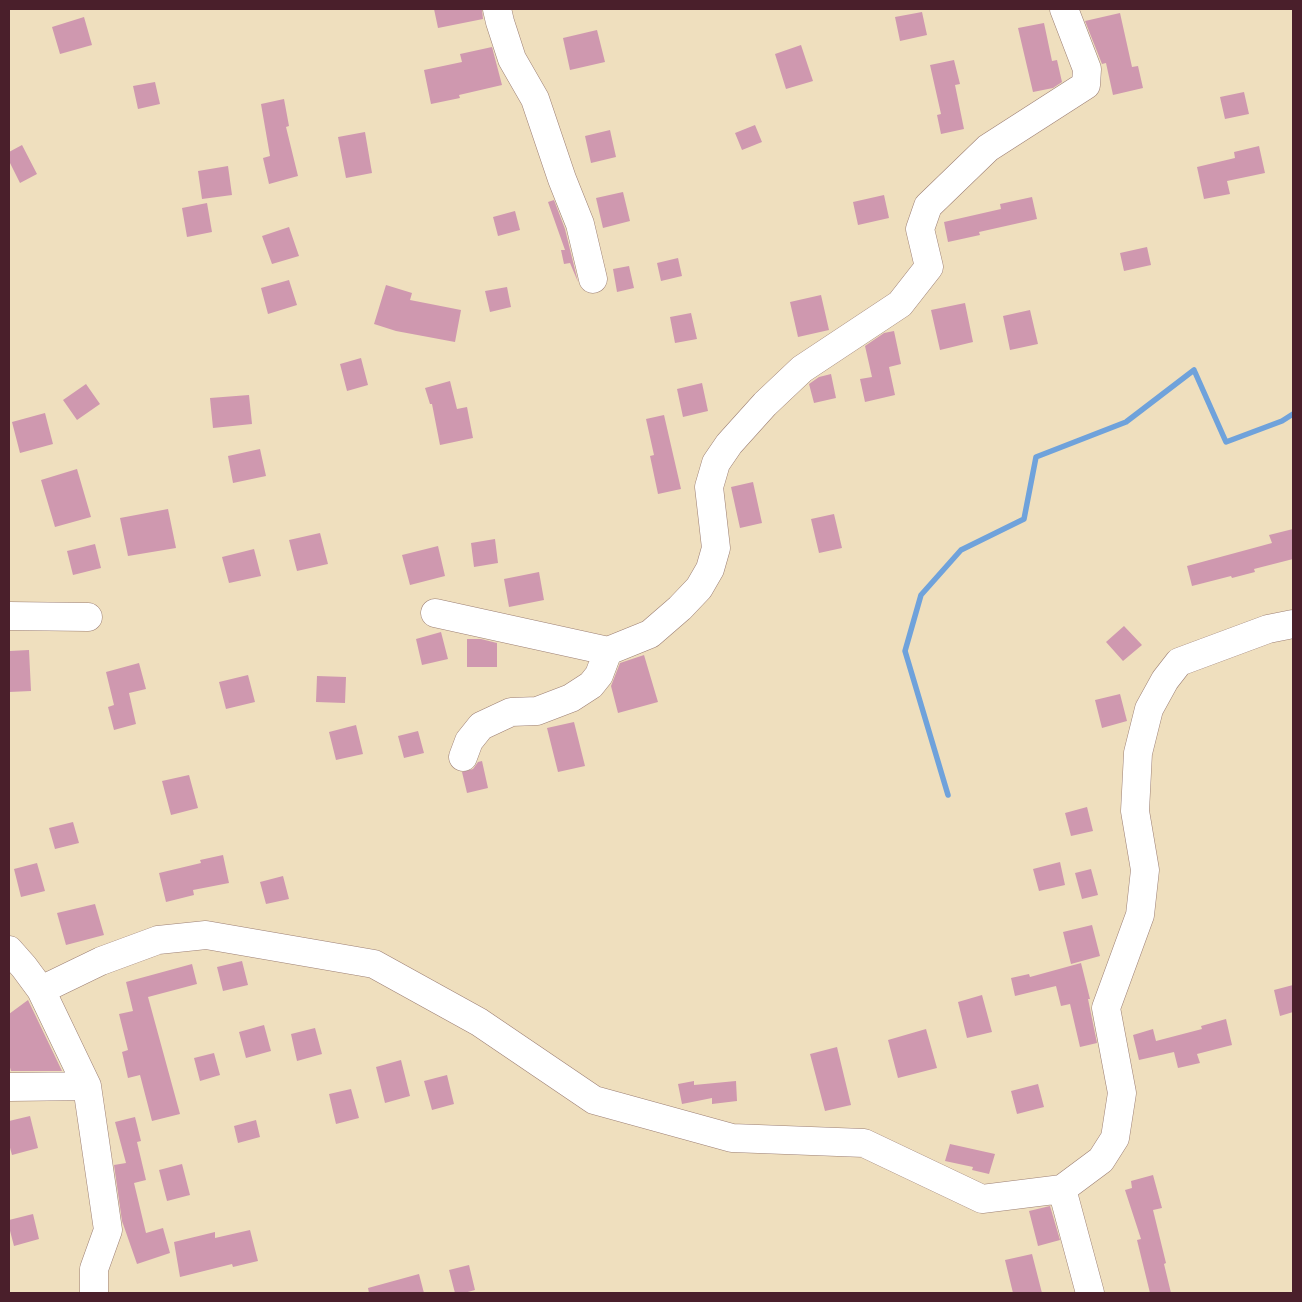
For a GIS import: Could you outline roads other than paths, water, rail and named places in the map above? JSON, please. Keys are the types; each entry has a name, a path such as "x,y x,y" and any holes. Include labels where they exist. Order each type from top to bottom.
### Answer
{"street":[{"path":"497,9 512,59 535,99 562,179 580,224 593,279"},
{"path":"435,613 608,651 650,634 680,608 699,588 710,569 716,548 709,487 716,463 729,444 765,404 802,369 900,304 929,267 920,229 928,206 988,148 1086,85 1087,68 1064,9"},
{"path":"9,616 88,617"},
{"path":"41,990 101,961 158,940 206,935 374,964 479,1022 594,1100 732,1138 864,1143 982,1199 1062,1189 1100,1160 1115,1138 1122,1093 1106,1008 1140,915 1145,870 1135,811 1138,753 1150,709 1165,680 1179,662 1268,629 1293,624"},
{"path":"463,757 469,741 481,726 511,712 537,711 571,698 591,685 599,675 608,651"},
{"path":"9,950 41,990 87,1086 108,1230 94,1269 94,1293"},
{"path":"9,1087 87,1086"},
{"path":"1062,1189 1090,1293"}],"waterway":[{"path":"948,795 905,651 921,595 961,550 1024,519 1036,457 1126,422 1194,370 1226,442 1282,421 1293,414"}]}
